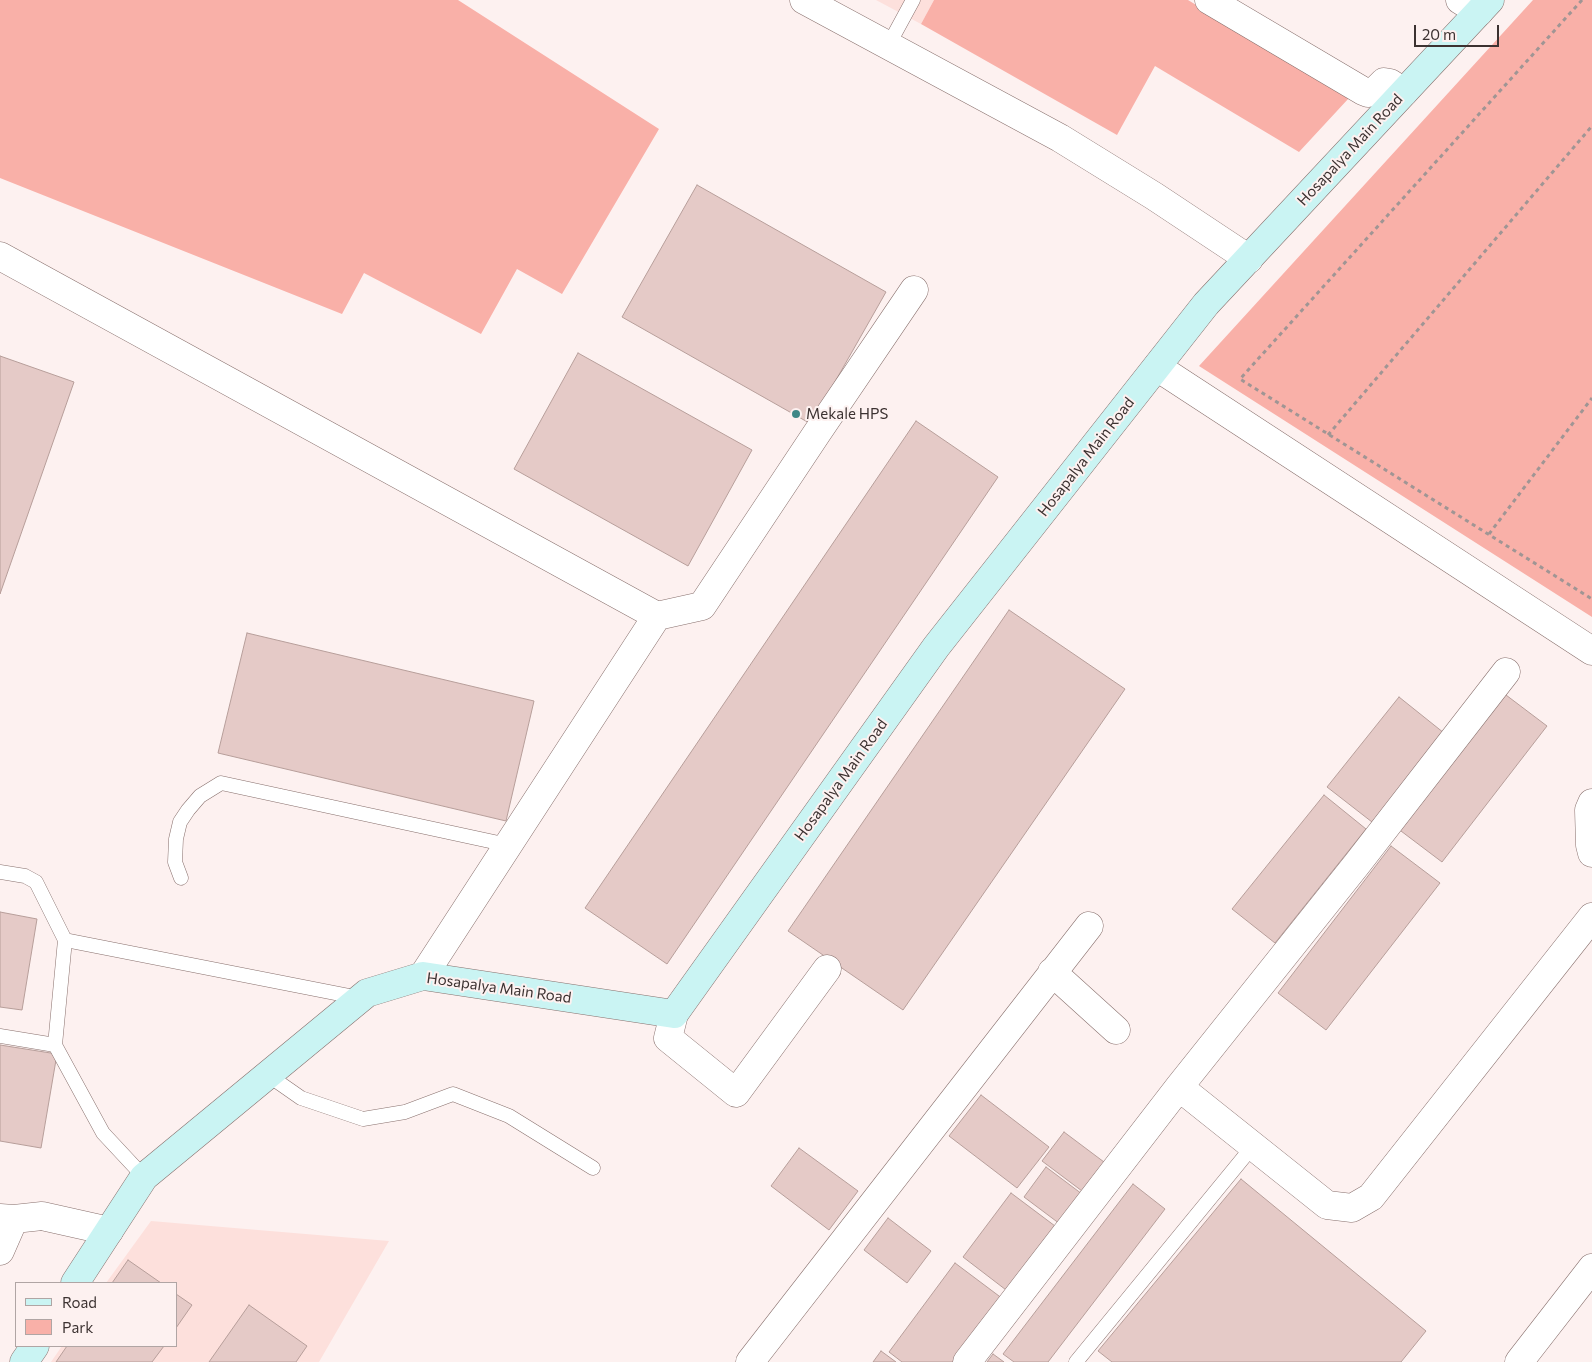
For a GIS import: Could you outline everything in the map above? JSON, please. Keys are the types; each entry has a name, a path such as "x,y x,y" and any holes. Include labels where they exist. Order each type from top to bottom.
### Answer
{"street":[{"path":"804,0 1060,138 1154,196 1248,258"},
{"path":"1209,0 1363,92 1368,94 1374,92 1384,82 1390,83 1404,92"},
{"name":"Hosapalya Main Road","path":"76,1282 144,1177 367,993 423,976 674,1014 936,647 1206,304 1404,92 1476,4"},
{"path":"0,256 657,616 702,606 914,290"},
{"path":"1157,367 1592,651"},
{"path":"423,976 657,616"},
{"path":"966,1362 1179,1087 1357,864 1506,672"},
{"path":"1592,803 1589,810 1592,853"},
{"path":"1179,1087 1327,1205 1352,1208 1371,1197 1592,918"},
{"path":"750,1362 1089,926"},
{"path":"674,1014 668,1038 736,1093 827,969"},
{"path":"1052,972 1116,1030"},
{"path":"0,1251 7,1219 42,1216 109,1231"},
{"path":"1519,1362 1592,1268"},
{"path":"24,1362 34,1347"}],"lane":[{"path":"888,46 913,0"},
{"path":"181,878 175,862 176,840 180,822 200,796 221,783 508,845"},
{"path":"0,872 25,876 36,882 65,940 55,1044 103,1133 144,1177"},
{"path":"65,940 360,998"},
{"path":"0,1036 55,1044"},
{"path":"268,1075 302,1098 363,1119 405,1112 453,1094 509,1116 593,1168"},
{"path":"1081,1360 1253,1146"}],"path":[{"path":"1582,0 1240,379 1592,598"},
{"path":"1328,435 1592,126"},
{"path":"1489,534 1592,398"}],"shaded area":[{"path":"876,0 934,0 921,24"},
{"path":"151,1221 389,1241 319,1362 51,1362 61,1347 178,1347 178,1282 107,1282"}],"green space":[{"path":"0,0 458,0 659,129 562,294 517,269 481,334 364,273 342,314 0,178"},
{"path":"934,0 1188,0 1349,98 1299,152 1155,66 1117,135 921,24"},
{"path":"1533,0 1592,0 1592,617 1199,366"}],"building":[{"path":"697,185 886,292 811,424 622,317"},
{"path":"578,353 752,450 688,566 514,469"},
{"path":"0,356 74,382 0,594"},
{"path":"916,421 998,477 667,964 585,908"},
{"path":"1009,610 1125,689 903,1010 788,931"},
{"path":"247,633 534,701 506,821 218,753"},
{"path":"1502,692 1547,726 1442,862 1397,828"},
{"path":"1399,697 1444,733 1372,822 1327,787"},
{"path":"1324,795 1366,829 1275,943 1232,909"},
{"path":"1391,846 1440,883 1326,1030 1278,993"},
{"path":"0,912 37,919 22,1010 0,1007"},
{"path":"0,1045 57,1054 41,1148 0,1141"},
{"path":"981,1095 1049,1147 1017,1188 949,1136"},
{"path":"1064,1132 1104,1162 1082,1191 1042,1161"},
{"path":"799,1148 858,1191 829,1230 771,1186"},
{"path":"1046,1167 1082,1194 1060,1224 1024,1197"},
{"path":"1241,1179 1426,1331 1401,1362 1112,1362 1098,1351"},
{"path":"1133,1184 1165,1209 1048,1362 1014,1362 1003,1354"},
{"path":"1011,1193 1059,1229 1010,1293 963,1257"},
{"path":"888,1218 931,1251 907,1283 864,1250"},
{"path":"128,1260 160,1282 113,1282"},
{"path":"955,1263 1003,1299 956,1362 902,1362 889,1352"},
{"path":"178,1295 192,1305 178,1325"},
{"path":"249,1305 307,1346 296,1362 209,1362"},
{"path":"66,1347 163,1347 152,1362 56,1362"},
{"path":"881,1351 896,1362 873,1362"},
{"path":"993,1354 1004,1362 987,1362"}],"place":[{"name":"Mekale HPS","path":"796,414"}]}
